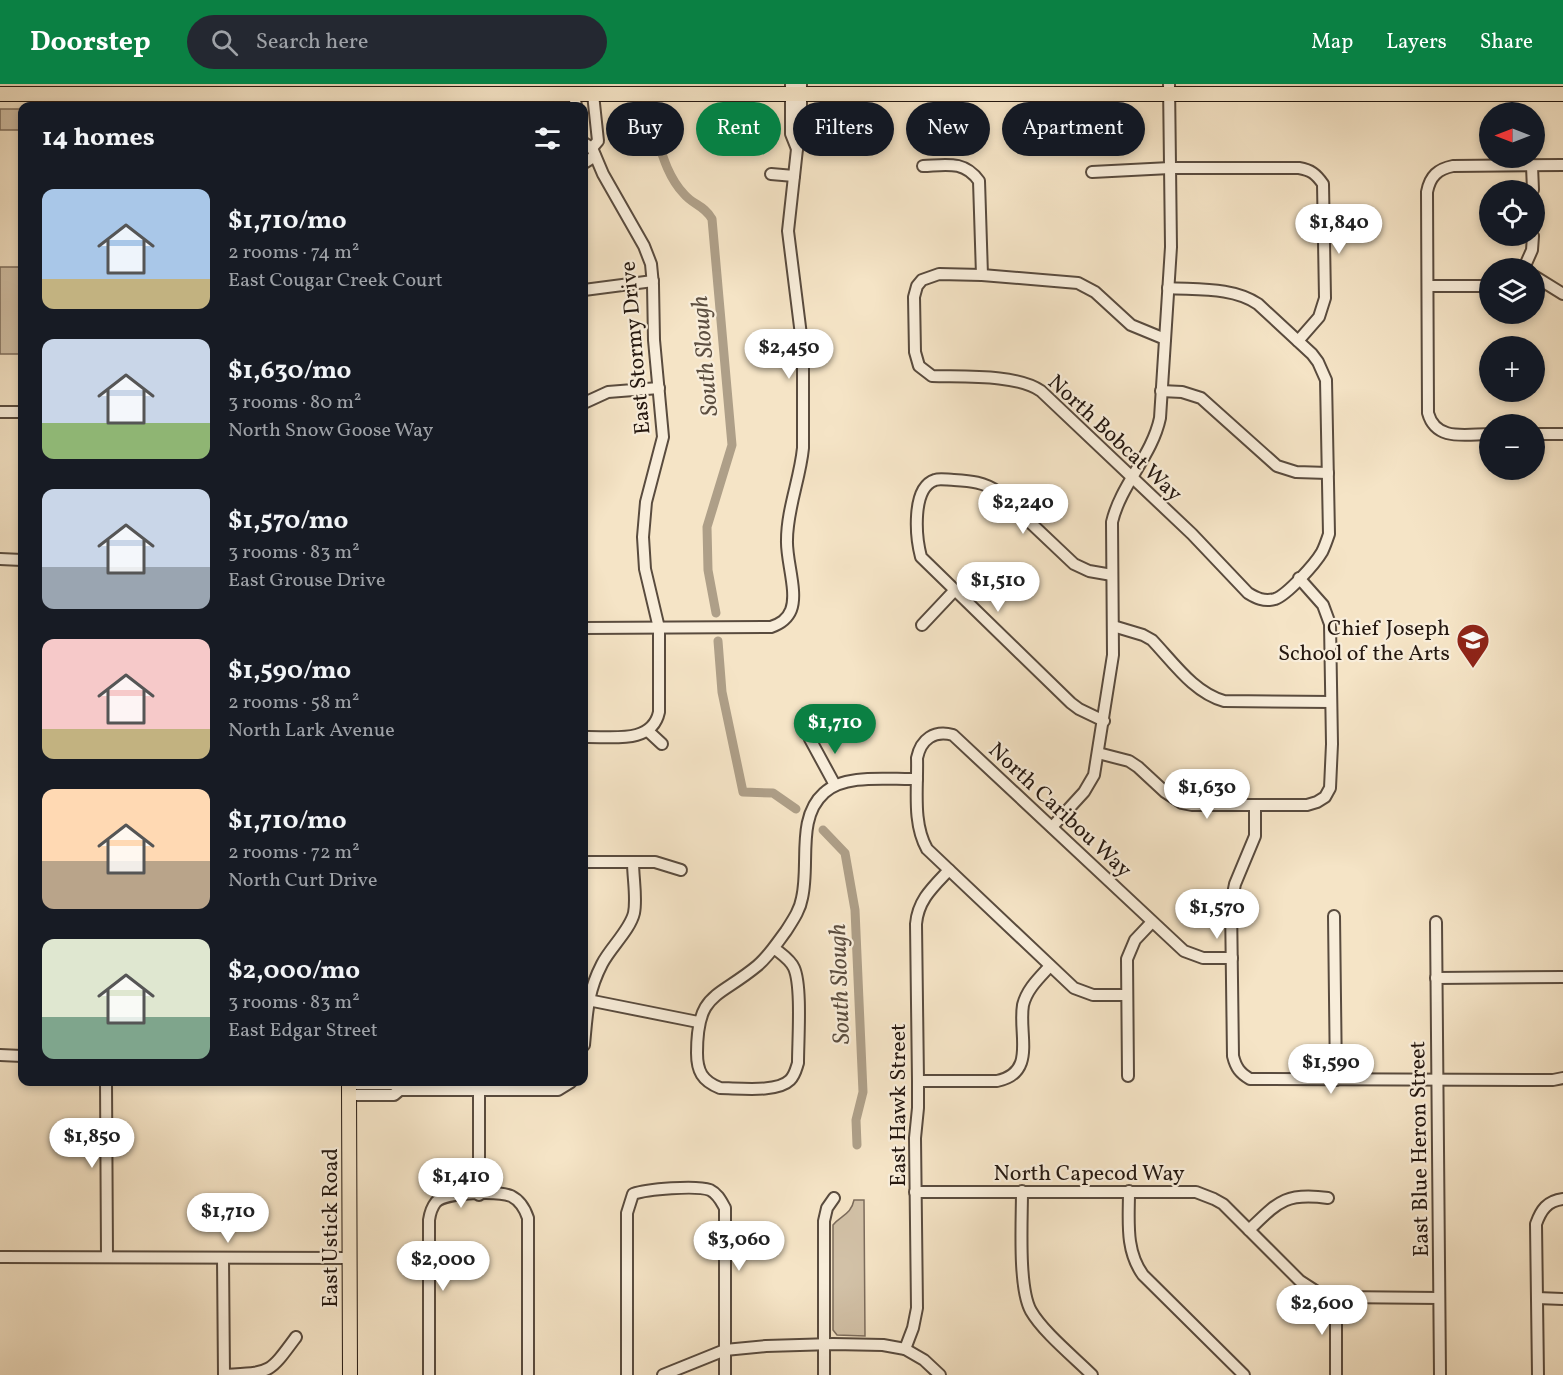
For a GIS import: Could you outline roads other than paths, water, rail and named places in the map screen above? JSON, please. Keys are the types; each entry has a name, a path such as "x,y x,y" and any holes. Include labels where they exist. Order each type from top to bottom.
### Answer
{"main road":[{"path":"0,94 54,89 96,100 345,95 575,100 593,94 796,89 1169,89 1563,94"},
{"name":"East Ustick Road","path":"349,1087 350,1375"}],"street":[{"path":"588,628 771,627 780,624 792,609 788,528 802,464 803,448 803,351 788,231 797,148 791,134 796,89"},
{"path":"1052,827 1090,784 1104,721 1112,666 1112,522 1118,503 1158,428 1171,247 1169,89"},
{"path":"590,149 598,141 593,94"},
{"name":"East Stormy Drive","path":"590,149 644,246 651,264 654,340 663,436 646,502 643,537 645,570 659,628 659,712 657,722 648,731"},
{"path":"1545,166 1563,165"},
{"path":"923,166 965,167 979,181 982,275 1078,283 1095,292 1131,325 1165,339"},
{"path":"1479,166 1443,168 1435,173 1429,182 1427,192 1428,413 1431,423 1438,430 1447,434 1479,434"},
{"path":"1092,171 1170,168 1299,168 1317,175 1323,184 1326,298 1319,317 1298,341"},
{"path":"771,174 794,176"},
{"name":"North Bobcat Way","path":"982,275 939,274 920,282 914,297 915,352 917,362 922,369 932,376 1014,380 1033,386 1192,534 1248,593 1266,600 1276,599 1299,578"},
{"path":"588,289 652,281"},
{"path":"1545,283 1563,294"},
{"path":"1429,286 1479,286"},
{"path":"1098,753 1129,761 1165,792 1182,803 1192,805 1307,805 1325,797 1330,788 1330,624 1317,597 1299,578 1315,561 1326,544 1329,534 1326,380 1318,362 1250,298 1230,292 1168,288"},
{"path":"588,401 608,392 659,388"},
{"path":"1161,391 1182,392 1201,398 1277,466 1296,472 1328,473"},
{"path":"0,412 18,412"},
{"path":"1545,434 1563,434"},
{"path":"1104,721 1071,703 921,557 918,547 920,495 925,486 936,480 973,481 988,485 1074,564 1089,571 1112,575"},
{"path":"0,560 18,560"},
{"path":"922,625 954,591"},
{"path":"1113,626 1143,634 1152,640 1197,687 1214,698 1224,701 1331,702"},
{"path":"588,737 636,736 648,731 662,744"},
{"name":"North Caribou Way","path":"917,779 919,748 925,740 944,732 953,735 1176,945 1194,956 1232,958"},
{"path":"810,739 835,785"},
{"path":"774,948 789,960 797,983 798,1063 795,1073 790,1080 774,1087 720,1088 703,1079 697,1064 698,1023 706,1004 757,966 774,948 796,916 802,898 809,816 819,798 835,785 854,780 917,779 918,820 922,840 927,849 1066,982 1083,993 1127,995"},
{"path":"1255,805 1255,836 1232,894 1233,1056 1238,1071 1250,1079 1553,1080 1563,1078"},
{"path":"588,862 655,862 681,870"},
{"path":"633,862 634,914 603,962 588,1000 698,1023"},
{"name":"East Hawk Street","path":"905,1349 917,1308 915,1138 918,1081 917,914 925,896 949,870"},
{"path":"1334,916 1336,1080"},
{"path":"1128,1076 1127,959 1135,940 1152,922"},
{"name":"East Blue Heron Street","path":"1436,922 1440,1375"},
{"path":"918,1081 997,1081 1007,1079 1016,1073 1021,1065 1022,1015 1026,995 1050,966"},
{"path":"1436,978 1563,977"},
{"path":"0,1055 18,1056"},
{"path":"106,1086 106,1257"},
{"path":"349,1087 394,1095 400,1090 422,1086 479,1091 558,1090 565,1086"},
{"path":"479,1091 479,1195"},
{"path":"627,1375 627,1213 629,1203 633,1194 644,1190 700,1188 719,1196 725,1208 725,1375"},
{"path":"1022,1191 1023,1284 1027,1304 1037,1321 1092,1375"},
{"path":"1129,1191 1130,1248 1137,1267 1244,1375"},
{"name":"North Capecod Way","path":"915,1192 1185,1191 1205,1195 1222,1204 1308,1287 1326,1296 1336,1298 1439,1298"},
{"path":"429,1375 429,1220 431,1209 437,1201 452,1195 502,1194 511,1196 519,1202 528,1218 528,1375"},
{"path":"1250,1230 1270,1210 1286,1199 1306,1195 1328,1198"},
{"path":"824,1375 824,1221 827,1208 834,1198"},
{"path":"1538,1375 1536,1224 1540,1213 1548,1204 1563,1199"},
{"path":"0,1257 350,1258"},
{"path":"224,1258 224,1375 264,1372 275,1366 296,1337"},
{"path":"1336,1298 1336,1375"},
{"path":"1537,1298 1563,1299"},
{"path":"663,1375 725,1350 824,1344 905,1349 924,1360 940,1375"}],"waterway":[{"name":"South Slough","path":"663,156 677,186 687,198 706,211 712,219 732,445 707,527 708,570 716,613"},
{"name":"South Slough","path":"718,641 722,692 743,792 773,793 796,809"},
{"name":"South Slough","path":"823,830 845,853 855,910 863,1092 856,1120 857,1145"}],"place":[{"name":"Chief Joseph School of the Arts","path":"1473,669"}]}
